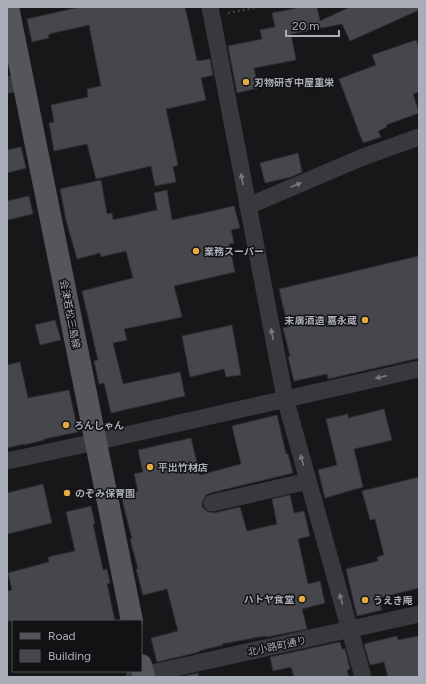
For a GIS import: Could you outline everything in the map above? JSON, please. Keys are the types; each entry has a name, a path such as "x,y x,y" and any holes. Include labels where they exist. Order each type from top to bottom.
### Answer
{"main road":[{"name":"会津若松三島線","path":"8,7 15,84 95,442 132,620"}],"street":[{"path":"211,11 285,398 363,677"},
{"path":"248,206 363,158 419,137"},
{"path":"7,461 419,369"},
{"path":"212,503 308,481"},
{"name":"北小路町通り","path":"141,674 419,614"}],"path":[{"path":"211,11 259,7"}],"building":[{"path":"80,7 185,7 197,61 210,59 213,75 201,78 206,100 166,109 178,165 173,167 176,182 155,186 151,166 96,179 87,144 54,151 49,123 54,122 51,105 88,97 87,89 101,86 89,25 53,33 48,35 49,38 32,42 27,19"},
{"path":"302,7 317,7 320,21 350,7 419,7 419,10 350,41 342,24 291,34 296,60 254,68 258,88 237,93 228,46 262,39 260,30 275,27 272,13"},
{"path":"416,40 419,47 419,92 413,94 419,113 386,125 387,127 378,131 381,137 363,143 339,79 376,65 372,55"},
{"path":"21,147 26,168 7,173 7,150"},
{"path":"298,153 302,172 291,177 265,183 260,163"},
{"path":"101,180 107,214 112,213 113,220 157,210 154,193 167,190 172,220 234,206 240,228 231,230 234,243 229,244 235,272 174,286 182,317 124,329 127,340 113,343 123,384 180,372 185,396 111,413 104,383 99,384 94,361 98,360 82,291 133,278 126,251 101,257 100,253 77,259 66,220 60,189"},
{"path":"29,196 33,214 7,220 7,201"},
{"name":"末廣酒造 嘉永蔵","path":"419,256 419,358 328,379 327,374 294,381 283,328 288,327 279,289"},
{"path":"55,320 61,340 40,345 35,325"},
{"path":"232,325 241,375 226,377 224,369 190,377 182,336"},
{"path":"20,362 28,398 69,390 78,432 7,448 7,365"},
{"path":"384,409 392,440 354,449 363,487 325,498 318,470 337,465 326,419 348,414 348,418"},
{"path":"277,415 286,454 288,454 293,473 210,493 206,495 202,506 209,512 214,513 240,507 247,531 277,524 272,499 290,495 294,513 304,511 310,536 298,539 308,584 320,581 325,603 302,609 307,629 222,644 223,645 199,652 157,662 151,638 178,631 167,589 143,595 136,569 138,569 130,539 132,539 121,495 138,491 134,474 143,472 138,450 191,438 200,475 241,464 232,426"},
{"path":"419,477 419,588 379,598 382,610 357,616 346,569 378,561 377,557 384,555 375,519 370,520 362,491"},
{"path":"43,484 52,523 7,534 7,493"},
{"path":"91,506 95,524 93,524 103,570 107,569 110,583 107,584 115,620 7,621 7,591 12,590 8,573 49,562 48,557 75,551 66,512"},
{"path":"397,636 398,640 419,636 419,677 388,677 384,662 370,665 364,644"},
{"path":"340,642 342,649 345,649 350,669 347,670 349,677 294,677 291,667 273,671 270,657"},
{"path":"198,673 199,677 180,677"}],"place":[{"name":"刃物研ぎ中屋重栄","path":"246,82"},
{"name":"業務スーパー","path":"196,251"},
{"name":"末廣酒造 嘉永蔵","path":"365,320"},
{"name":"ろんしゃん","path":"66,425"},
{"name":"平出竹材店","path":"150,467"},
{"name":"のぞみ保育園","path":"67,493"},
{"name":"ハトヤ食堂","path":"302,599"},
{"name":"うえき庵","path":"365,600"}]}
